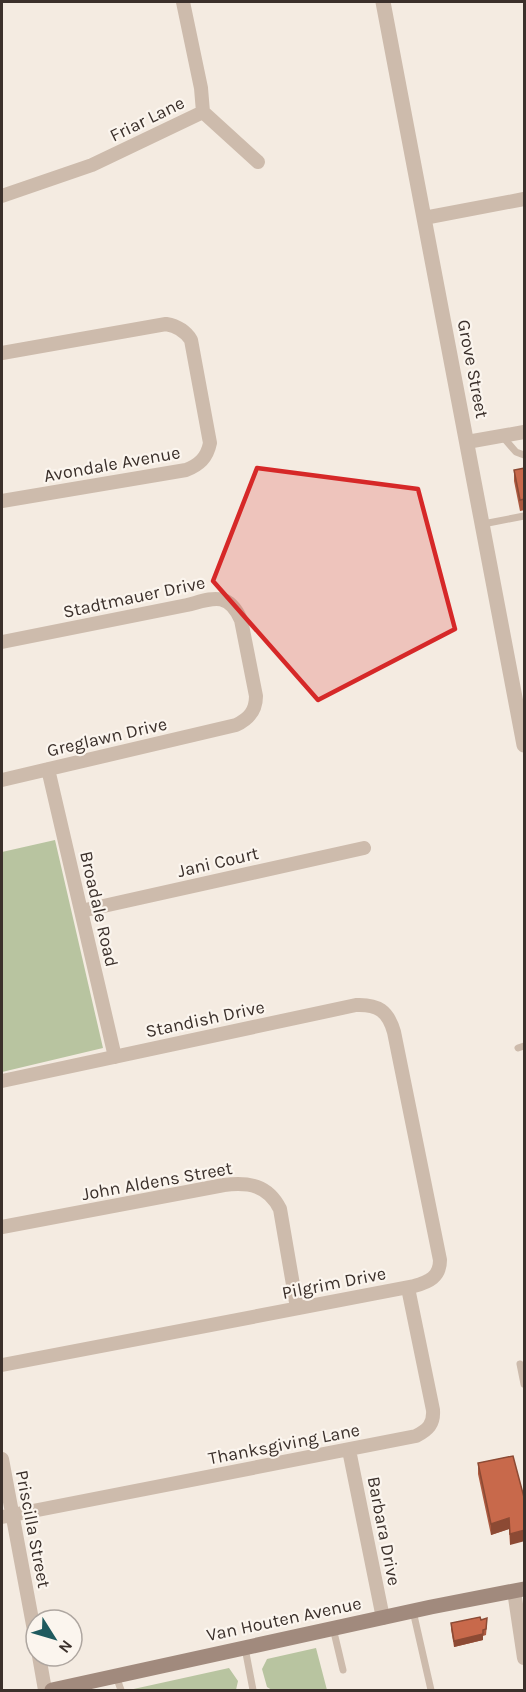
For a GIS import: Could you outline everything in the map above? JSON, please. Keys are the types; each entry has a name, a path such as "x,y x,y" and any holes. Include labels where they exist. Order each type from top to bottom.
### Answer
{"main road":[{"name":"Van Houten Avenue","path":"52,1690 119,1683 245,1648 519,1590"}],"street":[{"name":"Friar Lane","path":"2,196 92,165 203,112 201,88 183,2"},
{"name":"Grove Street","path":"383,2 525,745"},
{"path":"203,112 258,162"},
{"path":"424,218 525,199"},
{"name":"Avondale Avenue","path":"2,353 153,326 166,324 175,326 191,340 210,443 206,456 201,462 186,470 2,501"},
{"path":"467,442 525,432"},
{"name":"Stadtmauer Drive","path":"2,642 216,598 224,600 237,611 241,620 256,703 250,716 243,722 221,729"},
{"name":"Greglawn Drive","path":"2,780 221,729"},
{"name":"Broadale Road","path":"48,769 115,1057"},
{"name":"Jani Court","path":"81,911 364,848"},
{"name":"Standish Drive","path":"2,1081 356,1005 372,1005 390,1018 396,1041"},
{"name":"Pilgrim Drive","path":"2,1365 408,1288 433,1279 440,1267 440,1260 396,1041"},
{"name":"John Aldens Street","path":"2,1227 224,1185 240,1183 253,1186 275,1198 280,1209 297,1308"},
{"name":"Thanksgiving Lane","path":"7,1516 349,1450 416,1436 425,1431 432,1423 434,1410 408,1288"},
{"name":"Barbara Drive","path":"349,1450 383,1618"},
{"name":"Priscilla Street","path":"2,1459 7,1516 28,1608"},
{"path":"519,1590 525,1658"},
{"path":"41,1668 45,1690"}],"lane":[{"path":"502,436 516,452 525,455"},
{"path":"482,524 525,516"},
{"path":"520,1364 525,1384"},
{"path":"413,1611 431,1690"},
{"path":"333,1629 343,1670"},
{"path":"245,1648 253,1690"}],"highlighted area":[{"path":"257,468 418,489 455,629 318,700 213,581"}],"green space":[{"path":"55,840 103,1048 2,1072 2,852"},
{"path":"316,1648 327,1690 272,1690 267,1687 262,1669 267,1659"},
{"path":"229,1668 238,1681 236,1690 129,1690"}],"building":[{"path":"525,468 525,499 520,500 514,470"},
{"path":"513,1456 525,1501 525,1530 510,1534 509,1518 491,1524 478,1463"},
{"path":"480,1617 481,1620 487,1618 483,1634 454,1641 451,1623"}]}
